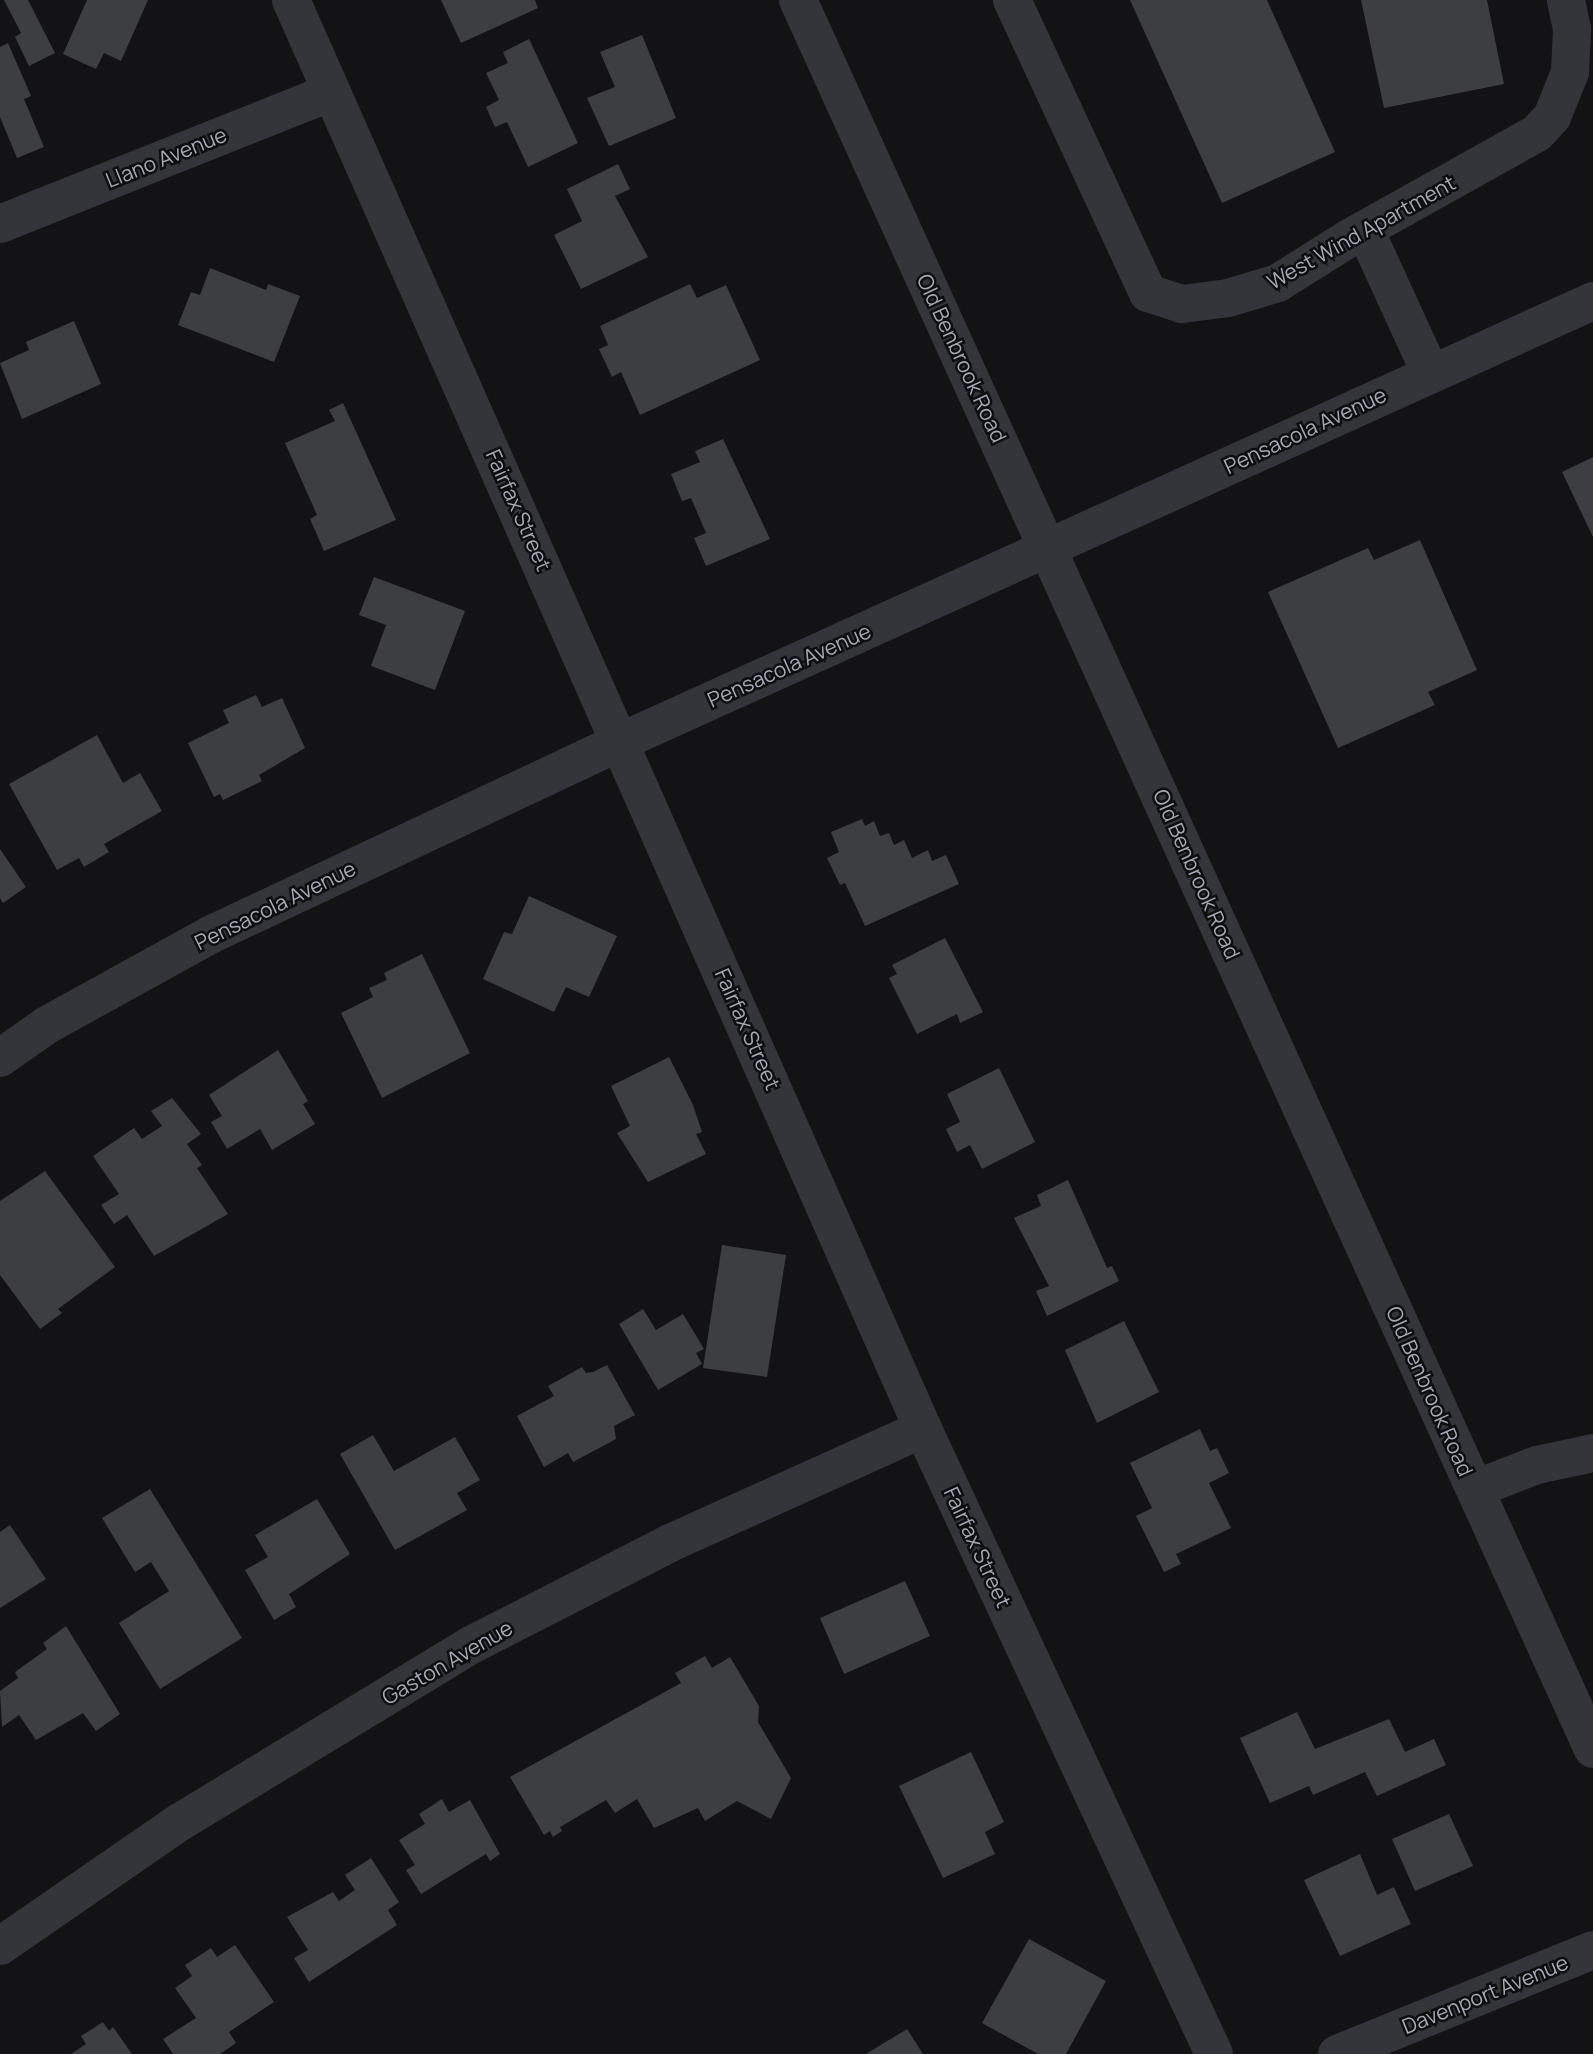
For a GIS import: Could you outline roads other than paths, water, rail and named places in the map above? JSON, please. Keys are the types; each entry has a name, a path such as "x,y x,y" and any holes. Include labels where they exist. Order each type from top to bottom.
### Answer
{"street":[{"name":"Fairfax Street","path":"291,0 622,741 923,1429 1213,2054"},
{"name":"Old Benbrook Road","path":"798,0 1593,1749"},
{"name":"West Wind Apartment","path":"1012,0 1148,293 1182,304 1228,298 1278,283 1536,133 1552,117 1570,72 1572,29 1566,0"},
{"name":"Llano Avenue","path":"0,224 332,92"},
{"path":"1365,230 1430,372"},
{"name":"Pensacola Avenue","path":"0,1058 47,1025 209,935 622,741 1430,372 1593,301"},
{"name":"Gaston Avenue","path":"0,1946 180,1822 473,1644 668,1544 923,1429"},
{"path":"1475,1489 1537,1465 1593,1452"},
{"name":"Davenport Avenue","path":"1338,2054 1593,1950"}]}
